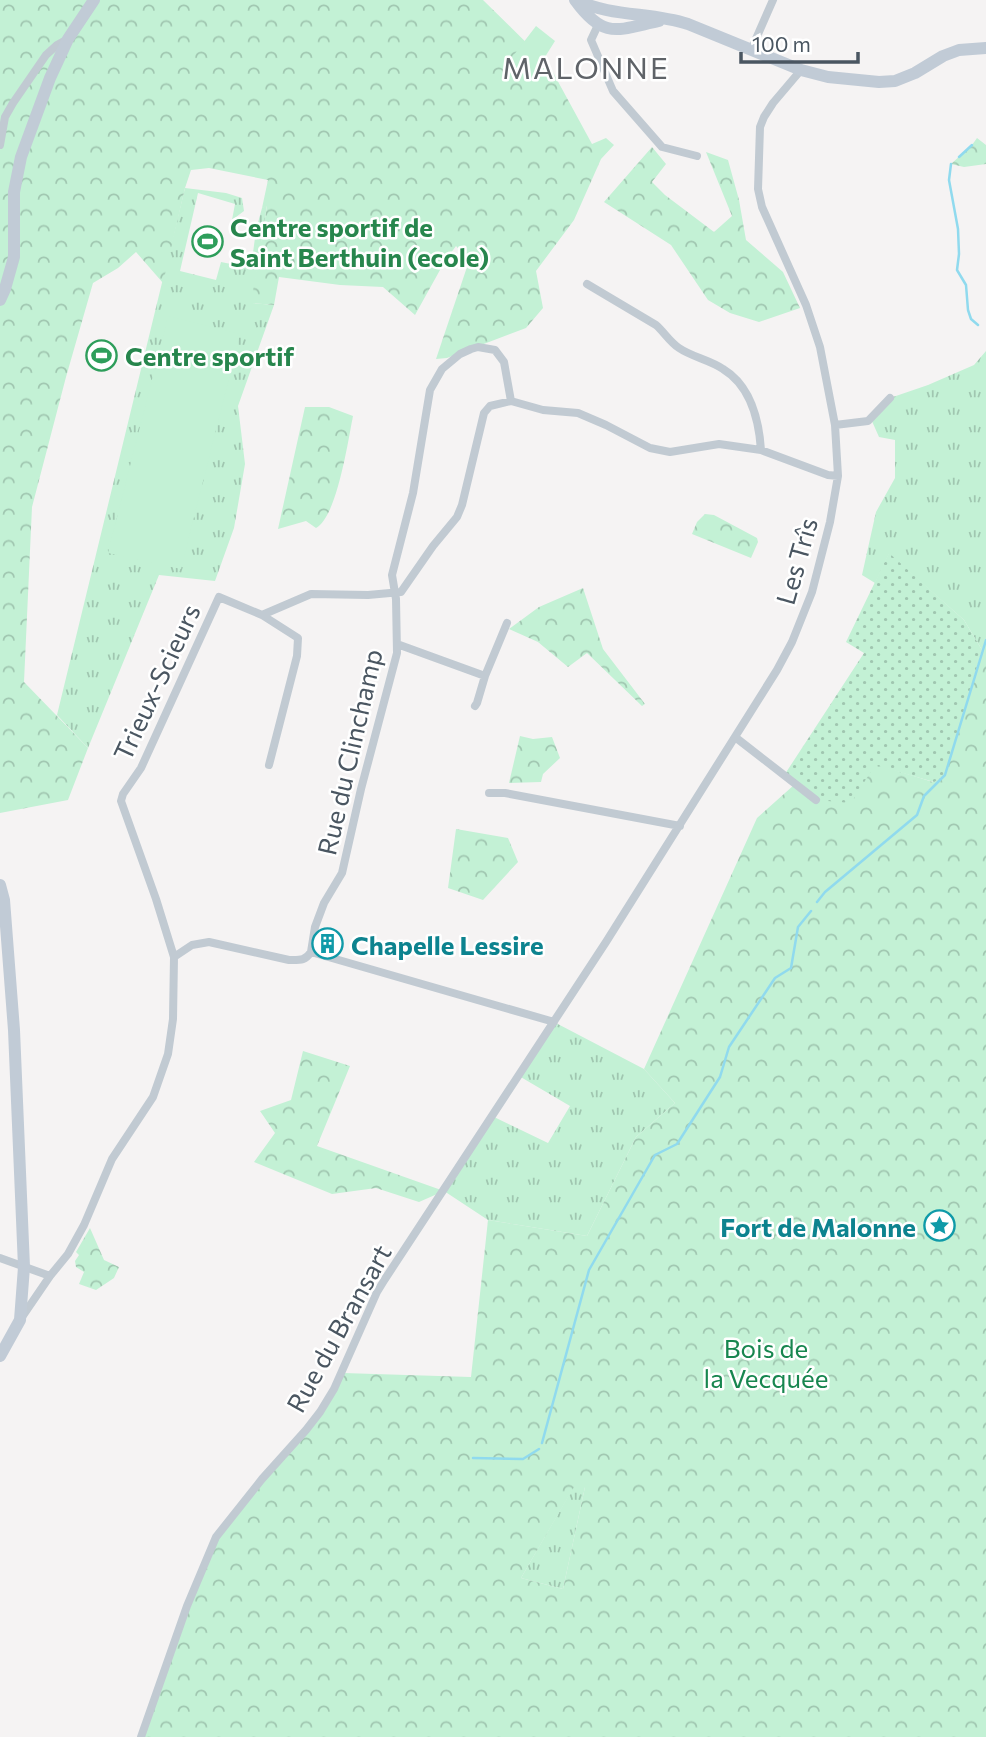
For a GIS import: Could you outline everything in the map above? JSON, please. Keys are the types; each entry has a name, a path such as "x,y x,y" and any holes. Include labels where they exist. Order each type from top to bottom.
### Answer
{"street":[{"path":"0,300 14,257 14,192 21,157 50,78 68,39 94,0"},
{"path":"575,0 586,15 598,25 609,29 630,29 670,18"},
{"path":"575,0 614,13 670,18 802,70 828,77 895,81 959,50 986,48"},
{"path":"751,50 773,0"},
{"path":"598,25 591,40 613,90 662,147 697,156"},
{"path":"0,145 5,117 13,103 46,55 68,39"},
{"name":"Les Trîs","path":"554,1022 777,670 805,611 830,522 838,476 835,425 820,347 768,222 758,189 761,127 764,117 802,70"},
{"path":"587,284 656,325 684,352 724,369 741,385 751,402 759,425 761,450"},
{"name":"Rue du Clinchamp","path":"311,952 315,927 324,903 342,873 397,653 397,599 392,575 413,493 430,390 442,369 460,354 478,347 495,350 504,362 511,401"},
{"path":"835,425 868,421 890,398"},
{"path":"262,615 311,594 368,595 401,592 433,546 455,521 462,505 484,413 490,406 511,401 544,410 578,413 650,448 670,452 719,444 761,450 828,475 838,476"},
{"name":"Trieux-Scieurs","path":"174,957 121,801 141,768 219,597 262,615"},
{"path":"262,615 298,638 297,656 269,765"},
{"path":"475,706 507,623"},
{"path":"397,644 485,676"},
{"path":"734,737 816,800"},
{"path":"489,793 505,793 680,826"},
{"path":"0,885 4,900 14,1030 24,1267 20,1320"},
{"path":"0,1356 20,1320 68,1254 84,1225 112,1159 153,1097 168,1054 173,1019 174,957 192,945 209,942 289,960 302,960 311,952 554,1022"},
{"name":"Rue du Bransart","path":"141,1737 187,1606 216,1537 320,1412 334,1389 381,1286 554,1022"},
{"path":"0,1258 50,1276"}],"green space":[{"path":"0,0 483,0 549,65 592,144 606,138 614,145 601,159 574,220 536,271 543,308 526,328 447,358 436,359 469,261 456,246 415,315 383,287 340,285 279,277 274,305 251,303 267,206 262,208 268,180 209,168 191,170 163,283 136,252 118,268 93,283 32,507 24,682 88,748 68,800 0,813"},
{"path":"536,26 555,41 533,76 510,60"},
{"path":"977,138 986,145 986,164 964,167 951,164 972,145"},
{"path":"652,147 666,164 652,182 714,232 732,216 706,152 728,160 746,240 783,272 800,308 759,322 730,313 708,300 671,245 604,202"},
{"path":"185,188 226,193 242,198 244,211 232,220 235,204 198,193 180,271 216,280 221,262 251,268 256,230 262,208 267,205 252,303 274,305 238,406 245,464 234,528 215,581 159,575 88,748 57,715"},
{"path":"168,316 240,334 181,569 108,553"},
{"path":"986,351 986,638 982,650 964,620 889,554 875,583 862,575 876,512 895,478 895,440 879,437 871,419 890,398 974,365"},
{"path":"305,407 329,407 353,416 345,460 336,494 323,521 316,528 306,521 278,529"},
{"path":"705,514 714,515 757,538 758,542 751,558 692,534 697,522"},
{"path":"889,553 964,620 982,650 945,775 934,782 875,765 851,803 816,800 785,774 864,653 846,642"},
{"path":"583,588 603,649 645,704 642,706 587,653 568,667 538,642 509,629 539,607"},
{"name":"Bois de la Vecquée","path":"986,638 986,1737 141,1737 216,1537 306,1430 343,1373 471,1377 488,1220 587,1236 636,1137 675,1103 644,1069 757,818 794,785 875,764 933,782 945,775","holes":["574,1487 585,1487 563,1589 521,1578"]},
{"path":"520,736 533,739 552,737 560,758 543,774 541,782 509,783"},
{"path":"456,829 508,838 518,862 483,900 448,888"},
{"path":"554,1022 644,1069 675,1103 636,1137 587,1236 488,1220 444,1191 492,1116 548,1143 570,1106 519,1076"},
{"path":"303,1051 350,1066 317,1146 444,1191 419,1202 376,1188 332,1194 254,1162 275,1133 260,1111 291,1100"},
{"path":"90,1228 104,1260 119,1267 114,1278 96,1290 79,1284 84,1272 76,1267 75,1261 79,1255 76,1252"},
{"path":"574,1486 585,1487 563,1589 521,1578"}],"waterway":[{"path":"959,157 972,145"},
{"path":"951,164 949,180 958,229 957,270 966,285 971,319 978,325"},
{"path":"817,902 825,892 917,815 924,796 945,775 986,640"},
{"path":"542,1443 589,1270 655,1155 677,1144 720,1077 729,1047 775,978 791,968 798,927 811,911"},
{"path":"473,1458 523,1459 539,1449"}],"place":[{"name":"Centre sportif de Saint Berthuin (ecole)","path":"207,241"},
{"name":"Centre sportif","path":"102,355"},
{"name":"Chapelle Lessire","path":"328,944"},
{"name":"Fort de Malonne","path":"939,1226"}],"district":[{"name":"MALONNE","path":"586,66"}]}
